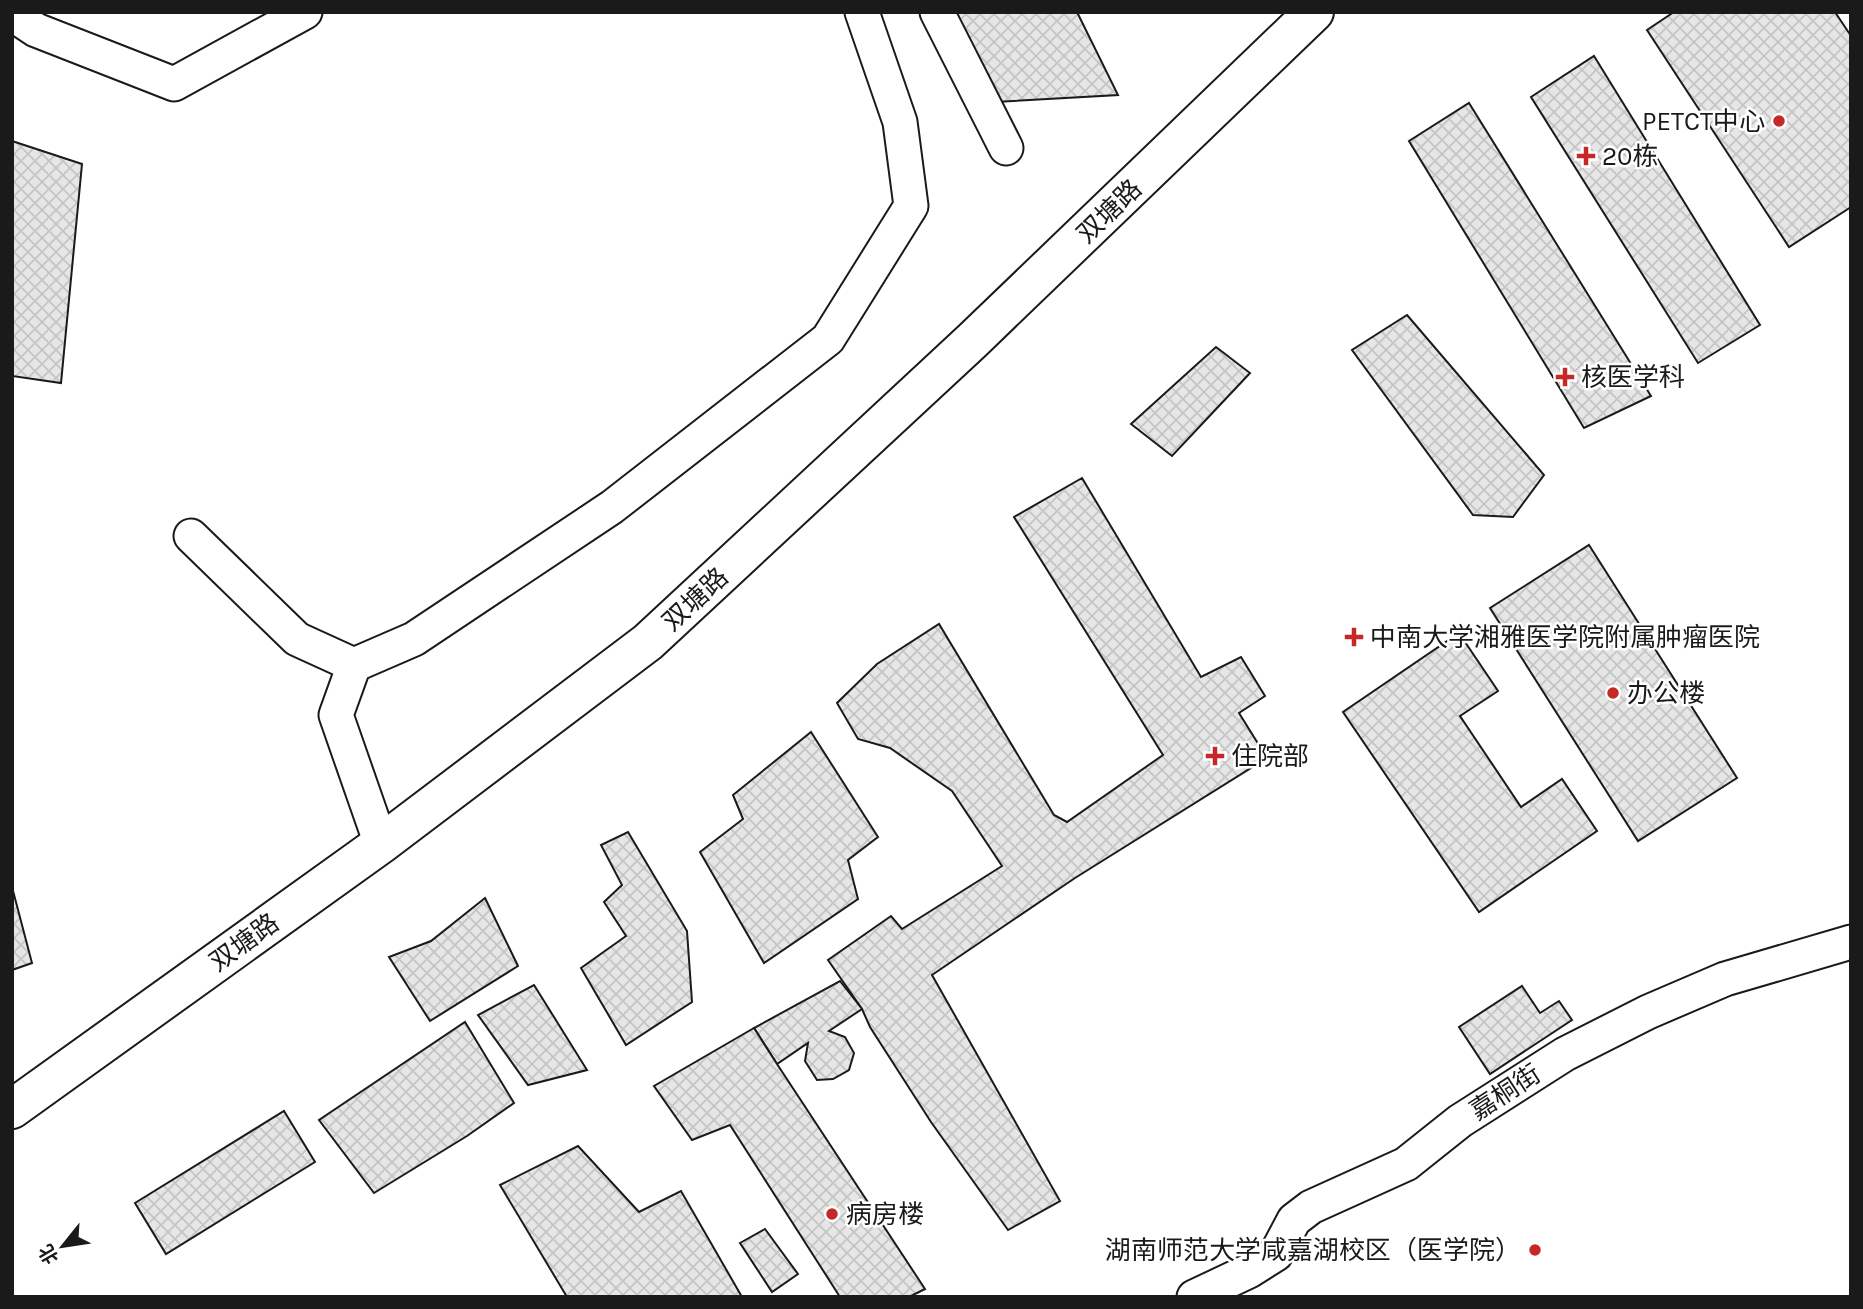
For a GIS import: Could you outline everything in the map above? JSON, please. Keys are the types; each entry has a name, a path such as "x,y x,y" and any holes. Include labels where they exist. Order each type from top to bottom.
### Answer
{"street":[{"path":"12,14 36,30 174,84 304,12"},
{"path":"381,844 336,715 354,665 414,639 612,508 828,339 911,206 900,122 862,12"},
{"path":"937,12 1006,148"},
{"name":"双塘路","path":"12,1109 381,844 648,642 972,341 1314,12"},
{"path":"191,536 297,639 354,665"},
{"name":"嘉桐街","path":"1194,1297 1249,1271 1276,1254 1294,1220 1311,1207 1380,1179 1406,1164 1460,1121 1565,1054 1648,1012 1725,979 1851,942"}],"building":[{"path":"947,12 1077,12 1118,95 995,102"},
{"name":"PETCT中心","path":"1674,12 1835,12 1851,36 1851,207 1789,247 1647,30"},
{"path":"1594,56 1760,325 1698,363 1531,97"},
{"path":"1469,103 1651,396 1584,428 1409,141"},
{"path":"12,141 82,164 61,383 12,376"},
{"path":"1407,315 1544,475 1513,517 1473,515 1352,350"},
{"path":"1216,347 1250,373 1172,456 1131,424"},
{"path":"1082,478 1201,677 1241,657 1265,696 1239,713 1267,758 1075,878 932,975 1060,1201 1008,1230 931,1122 870,1027 862,1009 828,960 891,916 902,929 1002,866 952,791 890,748 858,739 837,703 877,664 939,624 1054,815 1067,822 1163,755 1014,517"},
{"name":"办公楼","path":"1589,545 1737,778 1638,841 1490,608"},
{"path":"1459,633 1498,691 1460,716 1521,807 1562,779 1597,831 1479,912 1343,712"},
{"path":"811,732 878,837 848,860 858,899 764,963 700,852 743,819 733,795"},
{"path":"628,832 687,931 692,1002 626,1045 581,968 626,936 604,902 622,885 601,845"},
{"path":"12,887 32,963 12,970"},
{"path":"485,898 518,966 430,1021 389,957 431,941"},
{"path":"840,981 862,1009 829,1031 845,1037 854,1053 849,1070 833,1079 817,1080 805,1061 808,1043 777,1064 754,1028"},
{"path":"534,985 587,1070 528,1085 478,1015"},
{"path":"1522,986 1540,1013 1559,1001 1572,1020 1490,1074 1459,1027"},
{"path":"465,1022 514,1103 467,1136 374,1193 319,1120"},
{"name":"病房楼","path":"754,1028 925,1289 909,1297 840,1297 730,1125 692,1140 654,1086"},
{"path":"284,1111 315,1162 166,1254 135,1203"},
{"path":"578,1146 639,1212 681,1191 742,1297 567,1297 500,1185"},
{"path":"765,1229 798,1274 772,1292 740,1243"}],"place":[{"name":"PETCT中心","path":"1779,121"},
{"name":"20栋","path":"1586,156"},
{"name":"核医学科","path":"1565,377"},
{"name":"中南大学湘雅医学院附属肿瘤医院","path":"1354,637"},
{"name":"办公楼","path":"1613,693"},
{"name":"住院部","path":"1215,756"},
{"name":"病房楼","path":"832,1214"},
{"name":"湖南师范大学咸嘉湖校区（医学院）","path":"1535,1250"}]}
